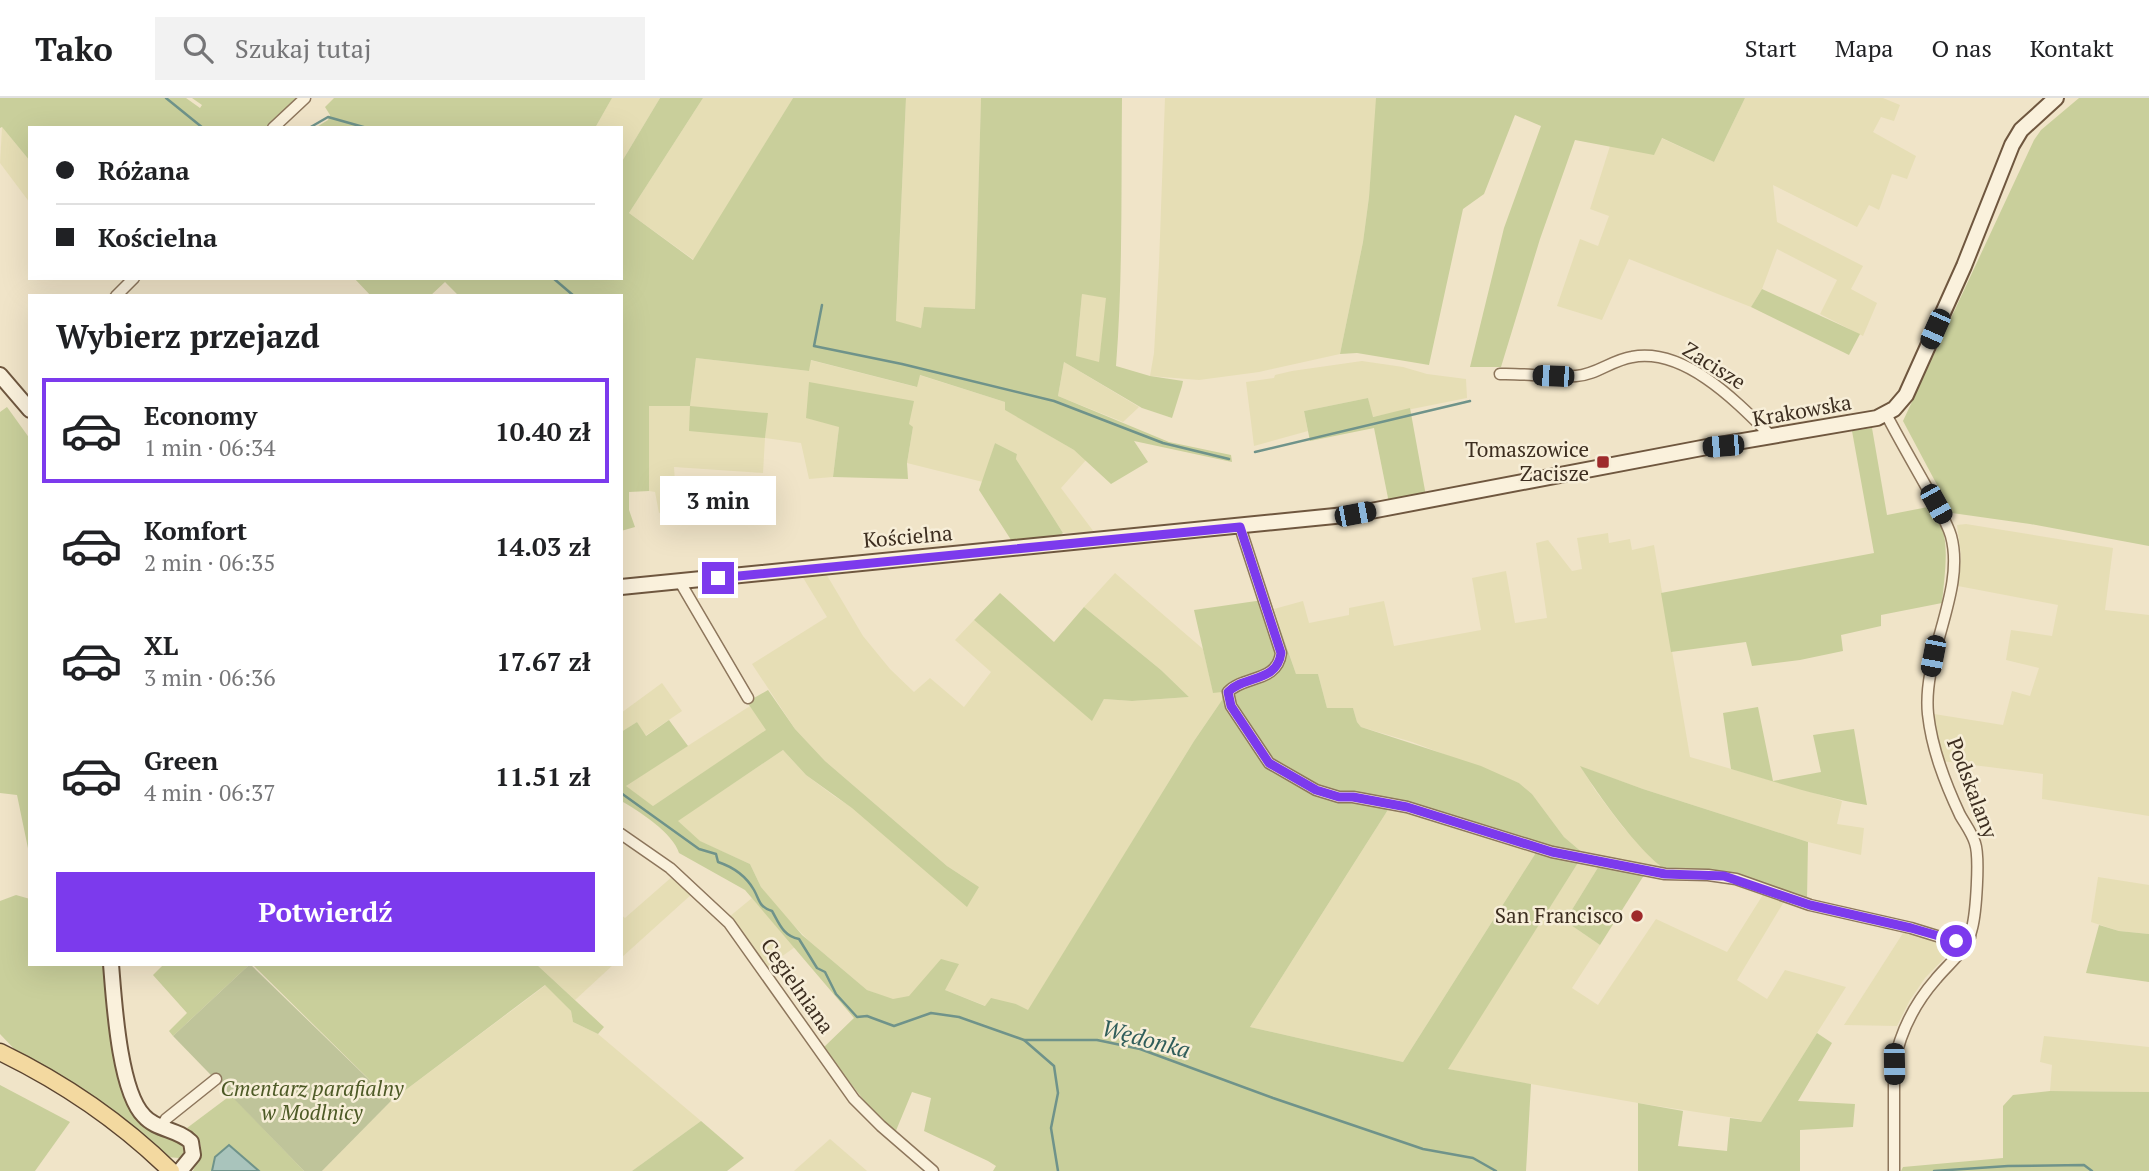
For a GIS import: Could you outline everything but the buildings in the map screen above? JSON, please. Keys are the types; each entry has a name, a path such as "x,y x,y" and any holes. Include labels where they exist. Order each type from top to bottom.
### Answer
{"main road":[{"path":"0,1052 56,1082 103,1112 171,1171"},
{"path":"0,1064 75,1106 156,1171"}],"street":[{"path":"275,126 305,98"},
{"path":"1886,414 1906,395 1964,266 2012,145 2027,125 2056,98"},
{"path":"118,294 132,280"},
{"name":"Zacisze","path":"1500,374 1578,376 1630,357 1646,355 1665,358 1716,385 1772,437"},
{"path":"0,375 28,408"},
{"name":"Krakowska","path":"1199,531 1355,514 1868,420 1886,414"},
{"name":"Podskalany","path":"1886,414 1944,519 1951,537 1953,555 1949,598 1933,656 1927,697 1931,734 1942,771 1976,845 1975,916 1970,937 1960,954 1935,979 1919,1001 1897,1051 1894,1064 1894,1171"},
{"path":"1240,527 1281,653 1280,662 1275,669 1265,676 1233,687 1228,692 1231,706 1256,747 1279,771 1316,790 1339,797 1407,807 1534,847 1665,874 1724,876 1810,905 1911,928 1950,940 1970,937"},
{"name":"Kościelna","path":"623,587 1199,531"},
{"path":"680,582 748,698"},
{"name":"Cegielniana","path":"623,835 670,868 729,923 855,1099 881,1126 933,1171"},
{"path":"111,966 119,1044 130,1088 142,1115 183,1136 193,1146 191,1159 180,1171"},
{"path":"161,1127 166,1119 216,1079"}],"shaded area":[{"path":"612,98 660,98 623,160 623,126 596,126"},
{"path":"703,98 793,98 694,260 629,213"},
{"path":"906,98 981,98 975,309 924,307 921,328 896,322"},
{"path":"1165,98 1377,98 1363,242 1340,354 1259,372 1199,380 1150,376 1154,353 1159,264"},
{"path":"1745,98 1883,98 1900,105 1894,121 1881,117 1873,132 1916,156 1907,179 1892,174 1879,210 1869,205 1857,227 1773,185 1777,222 1863,266 1851,289 1877,303 1863,336 1820,314 1837,280 1777,249 1762,289 1751,307 1629,259 1602,320 1557,306 1580,239 1598,246 1609,216 1590,209 1610,146 1654,154 1661,138 1714,162"},
{"path":"2,127 28,159 28,200 0,163"},
{"path":"1082,294 1107,297 1099,363 1076,357"},
{"path":"696,358 809,371 810,360 916,387 919,375 1005,402 1006,410 1074,450 1086,460 1061,488 1094,532 1063,533 1016,459 1017,454 995,443 983,482 907,463 913,427 839,427 833,477 809,479 801,443 765,438 763,473 674,467 677,510 659,513 655,492 649,491 648,406 690,406","holes":["690,407 767,413 765,438"]},
{"path":"1362,361 1466,379 1467,398 1372,417 1368,398 1304,411 1308,431 1254,446 1246,382 1274,378 1275,375 1292,371"},
{"path":"1064,362 1139,407 1123,422 1058,396"},
{"path":"1966,524 2113,548 2105,610 2149,615 2149,816 2042,799 2043,774 1942,761 1934,714 2003,725 2012,691 2030,696 2039,668 2006,660 2011,630 2052,636 2058,605 1958,586 1961,556 1957,525"},
{"path":"1608,533 1609,543 1630,539 1632,550 1654,545 1690,757 1842,801 1837,824 1864,828 1861,855 1808,842 1581,767 1622,826 1648,854 1670,872 1584,854 1564,837 1532,794 1519,783 1412,742 1361,727 1353,708 1327,708 1318,674 1296,674 1274,609 1303,601 1309,623 1349,615 1349,608 1384,601 1394,646 1481,630 1472,578 1506,571 1515,623 1547,618 1536,543 1548,540 1572,571 1582,569 1577,538"},
{"path":"825,572 863,636 890,669 914,692 930,678 964,707 991,672 955,640 974,620 1092,720 1104,699 1132,701 1189,697 1161,670 1084,607 1115,573 1203,649 1213,692 1222,692 1222,700 1028,1011 1016,1004 986,1006 945,990 893,1000 867,990 808,940 777,908 761,887 750,864 699,841 677,821 783,750 806,775 834,796 979,887 947,866 825,761 795,729 752,664 827,617 802,576"},
{"path":"662,683 682,711 645,736 637,722 623,731 623,712"},
{"path":"750,706 767,730 653,806 625,786"},
{"path":"1391,805 1537,851 1403,1062 1250,1027"},
{"path":"1581,858 1602,861 1565,921 1600,945 1572,988 1598,1005 1656,919 1727,952 1764,893 1785,900 1737,980 1767,999 1785,970 1846,987 1761,1122 1447,1069"},
{"path":"673,876 693,893 623,956 623,916 625,918"},
{"path":"2098,877 2149,885 2149,934 2119,931 2091,922"},
{"path":"752,898 795,947 767,967 729,917"},
{"path":"1905,930 1956,946 1925,978 1897,1026 1844,1025"},
{"path":"538,966 612,966 575,1000"},
{"path":"546,985 571,1011 573,1022 598,1034 701,1121 632,1171 322,1171 391,1101"},
{"path":"2044,1036 2149,1047 2149,1092 2050,1091 2052,1065 2040,1062"},
{"path":"830,1139 867,1171 794,1171"}],"green space":[{"path":"0,98 186,98 200,108 202,105 192,98 298,98 267,126 28,126 28,159 2,127 0,128"},
{"path":"334,98 612,98 596,126 318,126 328,120 330,115 325,107"},
{"path":"660,98 703,98 629,213 693,260 793,98 906,98 896,321 921,328 924,307 975,309 981,98 1122,98 1121,266 1116,366 1150,376 1183,381 1182,386 1172,418 1142,408 1064,362 1058,396 1169,442 1231,455 1232,462 1134,441 1148,462 1111,484 1074,450 1005,410 1005,402 920,375 917,387 811,360 809,371 696,358 690,406 649,406 649,491 629,492 629,510 635,527 623,530 623,294 457,294 445,282 432,294 369,294 356,280 623,280 623,160","holes":["1082,294 1106,298 1099,362 1076,356"]},
{"path":"1376,98 1745,98 1714,162 1662,138 1654,155 1575,140 1540,239 1501,367 1470,367 1504,228 1541,126 1515,115 1484,194 1463,209 1429,365 1357,353 1340,354 1363,242"},
{"path":"2079,98 2149,98 2149,546 1952,513 1903,421 2034,140 2041,130"},
{"path":"1762,289 1860,334 1849,355 1751,307"},
{"path":"809,382 914,401 909,424 913,427 907,463 908,479 833,477 839,427 806,418"},
{"path":"1368,398 1373,417 1410,408 1426,496 1389,503 1374,428 1310,441 1304,411"},
{"path":"690,406 768,413 765,438 689,431"},
{"path":"7,407 28,436 28,848 17,795 0,793 0,412"},
{"path":"1872,428 1887,515 1933,506 1939,518 1946,553 1942,603 1881,615 1881,626 1841,635 1843,651 1800,660 1752,666 1746,642 1671,652 1661,593 1874,553 1852,431"},
{"path":"995,443 1017,454 1016,459 1063,533 1057,538 1013,543 979,490"},
{"path":"1000,593 1054,642 1084,607 1161,670 1189,697 1132,701 1104,699 1092,721 974,620"},
{"path":"1270,599 1296,674 1318,674 1327,708 1353,708 1361,727 1481,766 1519,783 1532,794 1564,837 1584,854 1537,845 1395,801 1342,792 1331,796 1391,805 1250,1027 1403,1062 1537,851 1581,858 1448,1069 1531,1084 1526,1171 993,1171 996,1166 988,1161 924,1131 931,1098 912,1092 895,1133 869,1107 823,1048 854,1018 745,890 679,853 663,831 646,816 623,802 623,731 637,722 646,736 669,720 688,746 626,786 653,806 766,730 747,702 768,690 795,729 825,761 947,866 979,887 967,907 852,808 806,775 783,750 678,821 700,841 750,864 761,887 802,935 867,990 893,999 909,996 941,959 959,964 945,990 985,1006 991,998 1028,1010 1222,700 1222,692 1213,693 1194,610"},
{"path":"1758,707 1773,781 1821,772 1813,735 1854,729 1867,805 1816,794 1731,769 1723,713"},
{"path":"1580,766 1808,842 1807,900 1730,875 1671,872 1648,855 1635,841"},
{"path":"1602,861 1646,872 1600,945 1565,921"},
{"path":"16,895 28,898 28,966 104,966 109,1024 128,1096 181,1143 184,1152 179,1158 167,1157 125,1119 95,1098 19,1054 0,1034 0,901"},
{"path":"2099,925 2119,931 2149,934 2149,982 2086,973"},
{"path":"162,966 248,966 173,1036 169,1031 187,1013 153,975"},
{"name":"Cmentarz parafialny w Modlnicy","path":"248,966 252,966 391,1101 322,1171 304,1171 173,1036"},
{"path":"254,966 538,966 604,1027 598,1034 573,1022 571,1011 545,985 391,1101"},
{"path":"1817,1033 1832,1043 1798,1101 1855,1104 1853,1127 1800,1130 1800,1171 1638,1171 1638,1103 1683,1111 1678,1146 1727,1151 1730,1118 1761,1122"},
{"path":"0,1085 70,1122 35,1171 0,1171"},
{"path":"2050,1091 2149,1092 2149,1171 1901,1171 1903,1167 2003,1158 2003,1106 2013,1095"},
{"path":"231,1095 304,1171 193,1171 201,1147 198,1138 187,1128"},
{"path":"701,1121 744,1158 727,1171 632,1171"}],"water":[{"path":"229,1145 259,1171 212,1171 215,1157"}],"waterway":[{"name":"Wędonka","path":"166,98 201,126"},
{"name":"Wędonka","path":"312,126 328,117 360,126"},
{"name":"Wędonka","path":"555,280 572,294"},
{"path":"822,305 814,346 902,364 1054,401 1163,443 1229,459"},
{"path":"1255,452 1470,401"},
{"name":"Wędonka","path":"623,794 699,849 716,854 718,862 743,876 762,905 772,911 785,932 799,939 817,968 825,972 836,994 857,1017 867,1016 894,1026 931,1013 959,1017 1024,1040 1097,1040 1140,1049 1423,1149 1473,1158 1496,1171"},
{"path":"1024,1040 1054,1066 1058,1093 1051,1128 1058,1171"},
{"name":"Wędonka","path":"1934,1171 2084,1165 2092,1171"}],"place":[{"name":"Tomaszowice Zacisze","path":"1603,462"},
{"name":"San Francisco","path":"1637,916"}],"route":[{"path":"718,578 1240,527 1281,653 1280,662 1275,669 1265,676 1233,687 1228,692 1231,706 1256,747 1279,771 1316,790 1339,797 1407,807 1552,852 1665,874 1724,876 1810,905 1956,941"}]}
